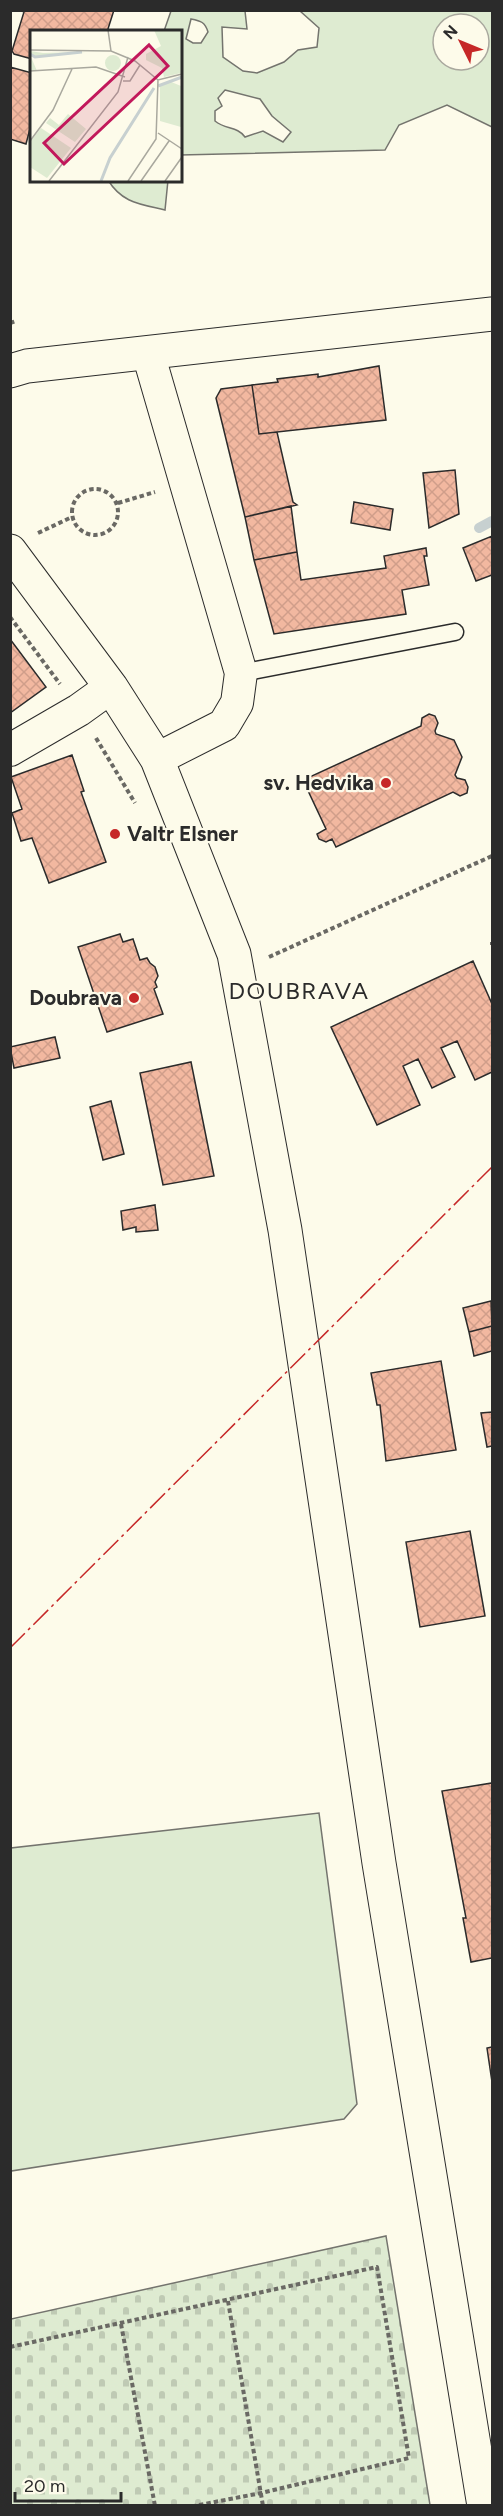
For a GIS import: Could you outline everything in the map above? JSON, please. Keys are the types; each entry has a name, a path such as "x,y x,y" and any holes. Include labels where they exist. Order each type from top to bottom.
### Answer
{"street":[{"path":"10,371 27,366 492,314"},
{"path":"148,352 241,673 237,703 224,725 157,759"},
{"path":"20,544 157,759 234,954 285,1230 381,1875 484,2505"},
{"path":"10,750 79,710 111,687"}],"lane":[{"path":"241,673 455,632"}],"path":[{"path":"10,323 16,321"},
{"path":"96,488 109,492 118,503 119,516 113,527 102,535 89,535 84,532 78,528 72,517 73,502 82,491 96,488"},
{"path":"118,503 157,491"},
{"path":"20,544 72,517"},
{"path":"10,617 79,710 138,808"},
{"path":"237,971 492,856"},
{"path":"10,2347 377,2267 409,2458 261,2493 194,2505"},
{"path":"228,2301 263,2505"},
{"path":"121,2324 155,2505"}],"green space":[{"path":"171,11 245,11 247,29 222,27 223,57 243,71 257,73 284,62 298,50 317,47 319,28 300,11 492,11 492,127 447,105 399,125 385,150 182,155 182,30 164,30","holes":["191,19 202,22 208,32 201,43 193,43 186,39","225,90 260,99 272,116 291,132 283,142 263,131 245,137 238,131 215,121 215,111 222,106 218,98"]},
{"path":"109,182 168,182 165,210 132,201 113,188"},
{"path":"319,1813 357,2104 344,2119 11,2171 11,1848"},
{"path":"386,2236 430,2505 11,2505 11,2319"}],"building":[{"path":"20,10 114,10 108,30 30,30 30,58 14,54 12,51 24,12"},
{"path":"10,67 30,72 30,129 26,144 10,139"},
{"path":"379,366 386,420 259,434 252,385 278,382 277,379 318,374 318,377"},
{"path":"252,385 259,434 277,432 293,502 297,505 245,517 216,398 221,389"},
{"path":"455,470 459,514 429,528 423,473"},
{"path":"354,502 393,509 390,530 351,523"},
{"path":"291,506 297,552 254,560 245,517"},
{"path":"492,536 492,575 476,581 463,548"},
{"path":"426,548 427,556 424,556 429,585 402,590 406,614 274,634 254,560 297,552 301,580 386,568 384,556"},
{"path":"10,639 46,687 10,713"},
{"name":"sv. Hedvika","path":"429,714 435,716 438,723 436,734 454,740 462,757 455,775 465,780 468,787 467,793 460,796 453,792 336,847 332,839 326,842 319,839 317,834 326,829 303,780 421,726 422,718"},
{"path":"72,755 84,791 81,792 106,862 49,883 32,838 21,841 12,813 22,809 11,777"},
{"path":"120,934 123,942 133,939 140,960 147,958 155,967 158,976 155,982 157,987 154,989 163,1014 107,1032 78,947"},
{"path":"473,961 492,1004 492,1072 475,1080 457,1041 441,1048 455,1077 432,1088 418,1059 403,1066 420,1105 377,1125 331,1027"},
{"path":"55,1037 60,1058 14,1068 10,1047"},
{"path":"191,1062 214,1176 163,1185 140,1073"},
{"path":"111,1101 124,1154 103,1160 90,1107"},
{"path":"155,1205 158,1230 136,1232 136,1227 123,1230 121,1211"},
{"path":"491,1301 492,1326 469,1332 463,1308"},
{"path":"492,1326 492,1351 474,1356 469,1332"},
{"path":"441,1361 456,1450 386,1461 380,1405 377,1405 371,1373"},
{"path":"492,1412 492,1446 487,1447 481,1413"},
{"path":"470,1531 485,1616 420,1627 406,1542"},
{"path":"492,1783 492,1958 471,1962 463,1918 466,1918 442,1791"},
{"path":"492,2047 492,2082 487,2048"}],"waterway":[{"path":"479,528 492,521"}],"power":[{"path":"10,1648 492,1167"}],"place":[{"name":"sv. Hedvika","path":"386,783"},
{"name":"Valtr Elsner","path":"115,834"},
{"name":"Doubrava","path":"134,998"}],"district":[{"name":"DOUBRAVA","path":"299,991"}]}
